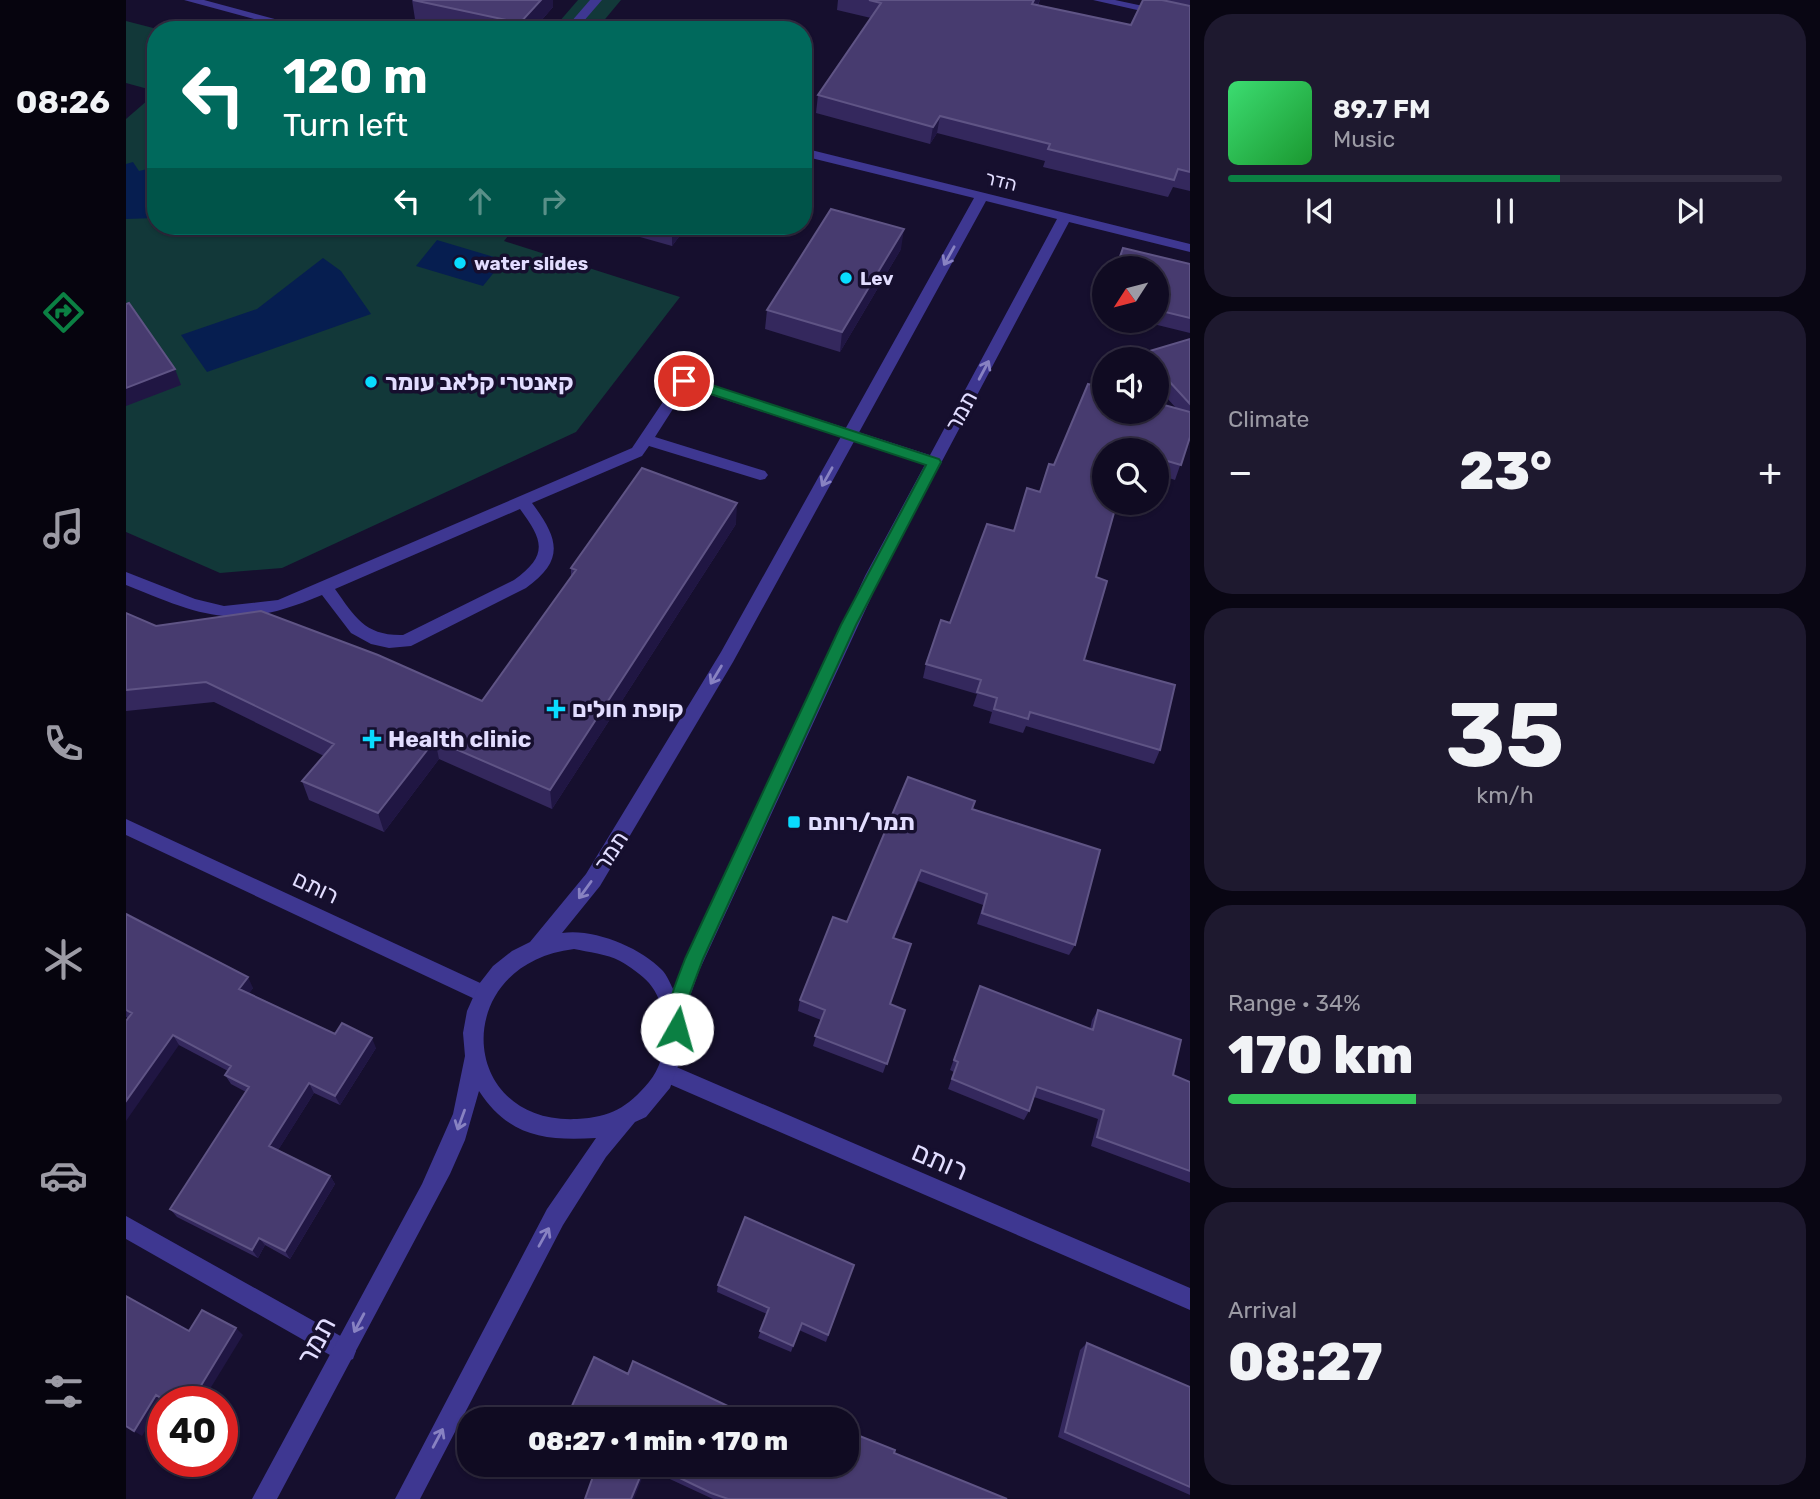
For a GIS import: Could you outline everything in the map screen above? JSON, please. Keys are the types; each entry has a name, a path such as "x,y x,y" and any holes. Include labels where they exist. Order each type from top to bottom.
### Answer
{"street":[{"path":"190,0 274,21"},
{"path":"578,21 596,0"},
{"path":"1099,0 1190,19"},
{"name":"הדר","path":"812,154 1190,248"},
{"name":"תמר","path":"537,948 586,888 641,804 727,657 982,196"},
{"name":"תמר","path":"677,1029 680,996 694,959 849,625 1065,217"},
{"path":"126,578 192,605 224,612 280,606 637,452 684,381 934,462"},
{"path":"645,439 760,475"},
{"path":"324,586 358,631 370,640 386,644 405,641 520,584 544,566 548,538 522,501"},
{"name":"רותם","path":"126,827 484,994"},
{"path":"407,1499 555,1217 599,1150 650,1098 667,1073 676,1047 674,1010 657,977 628,953 593,942 574,940 537,948 503,969 484,994 474,1017 473,1053 478,1072 501,1105 535,1125 555,1130 575,1131 616,1122 635,1112"},
{"name":"תמר","path":"264,1499 431,1188 450,1147 469,1093 473,1053"},
{"name":"רותם","path":"667,1073 1190,1299"},
{"path":"126,1227 345,1350"}],"green space":[{"path":"578,0 621,0 604,21 560,21"},
{"path":"126,21 147,26 147,89 126,83"},
{"name":"קאנטרי קלאב עומר","path":"147,101 147,235 509,235 504,241 680,297 576,432 282,568 220,573 126,532 126,119"}],"water":[{"path":"133,162 139,171 147,169 147,218 126,219 126,164"},
{"name":"water slides","path":"437,240 504,260 483,286 416,266"},
{"path":"323,258 341,271 371,314 207,372 181,335 257,309"}],"building":[{"path":"413,0 541,0 522,21 511,21"},
{"path":"869,0 1034,0 1032,4 1131,25 1143,0 1162,0 1190,6 1190,172 1178,169 1174,180 1048,149 1050,144 940,116 933,127 818,95 881,3"},
{"name":"Lev","path":"831,209 904,229 842,332 767,310"},
{"path":"1123,248 1156,256 1120,256"},
{"path":"1169,259 1190,264 1190,318 1169,313"},
{"path":"129,303 175,369 126,388 126,304"},
{"path":"1190,339 1190,404 1169,381 1169,347 1163,347"},
{"path":"1088,384 1092,385 1092,424 1169,424 1169,406 1190,412 1190,437 1181,465 1169,462 1169,438 1092,438 1092,515 1113,515 1096,577 1107,581 1084,660 1175,685 1160,750 1030,712 1028,719 994,709 997,698 977,692 981,680 926,664 941,620 950,623 987,524 1014,531 1027,488 1040,492 1049,464 1054,465"},
{"path":"642,468 737,503 550,790 435,740 378,813 302,781 334,744 206,682 126,690 126,613 156,626 261,611 378,655 482,701 576,570 571,568"},
{"path":"908,777 975,801 972,809 1100,850 1075,945 982,913 987,894 921,870 893,938 911,944 890,1004 905,1010 887,1064 815,1036 825,1010 800,1000 833,917 847,922"},
{"path":"126,914 248,977 239,989 335,1034 342,1023 372,1038 335,1096 309,1083 269,1146 330,1176 285,1251 259,1238 252,1250 170,1209 249,1087 225,1075 231,1066 173,1035 126,1101 126,1021 132,1013 126,1010"},
{"path":"980,986 1093,1030 1098,1010 1181,1040 1173,1075 1190,1082 1190,1171 1097,1137 1104,1110 1037,1087 1029,1111 952,1079 958,1062 954,1060"},
{"path":"745,1217 854,1265 828,1335 802,1323 793,1346 760,1331 769,1308 718,1285"},
{"path":"126,1296 189,1331 202,1310 236,1328 201,1386 147,1386 147,1410 134,1431 126,1426"},
{"path":"1087,1343 1190,1387 1190,1487 1065,1432"},
{"path":"594,1357 628,1374 633,1361 730,1407 571,1407"},
{"path":"859,1436 895,1450 894,1453 1007,1499 728,1499 678,1477 859,1477"},
{"path":"593,1477 640,1477 631,1499 585,1499"}],"place":[{"name":"water slides","path":"460,263"},
{"name":"Lev","path":"846,278"},
{"name":"קאנטרי קלאב עומר","path":"371,382"},
{"name":"קופת חולים","path":"556,709"},
{"name":"Health clinic","path":"372,739"},
{"name":"תמר/רותם","path":"794,822"}],"route":[{"path":"677,1029 680,996 694,959 849,625 934,462 684,381"}]}
